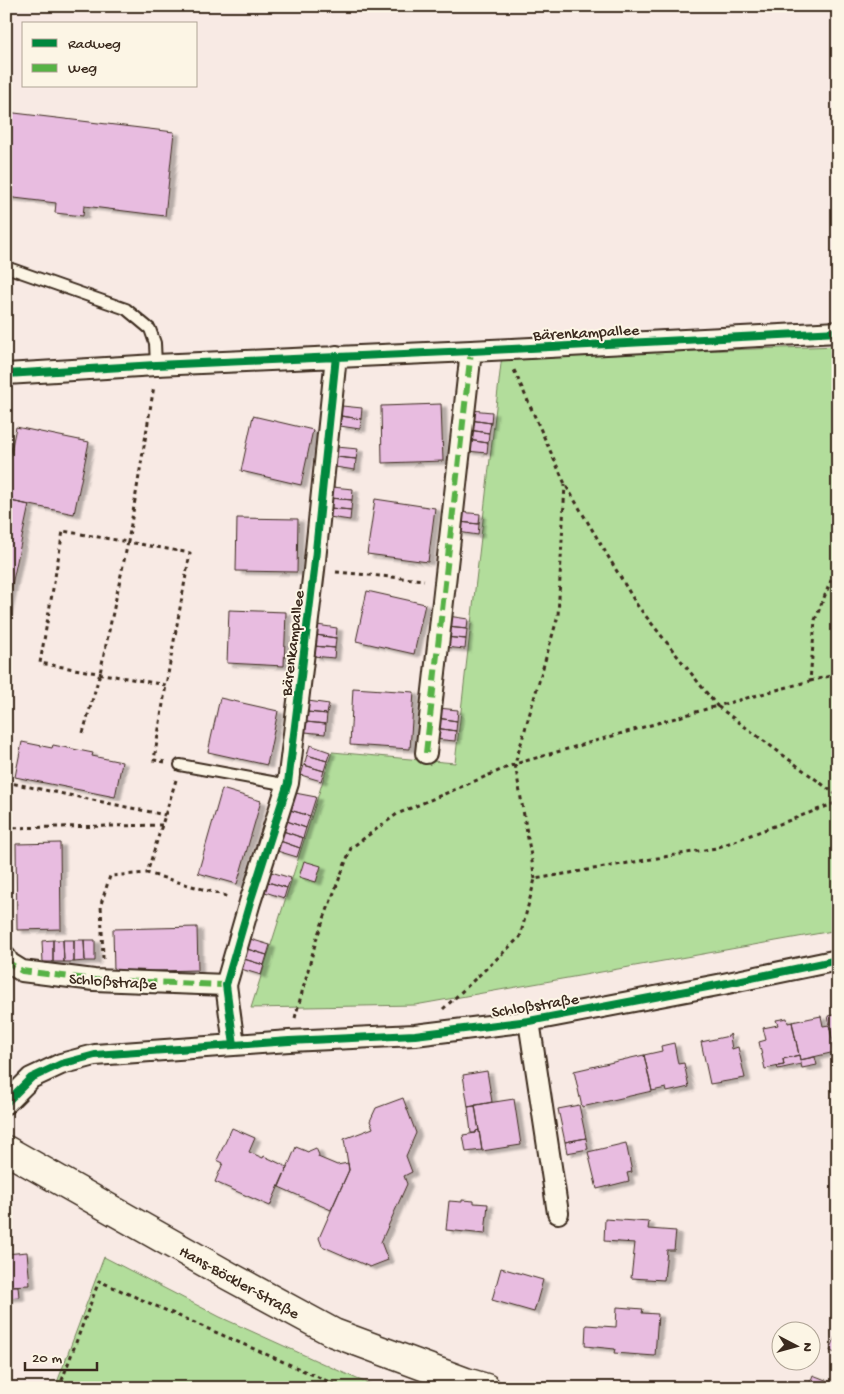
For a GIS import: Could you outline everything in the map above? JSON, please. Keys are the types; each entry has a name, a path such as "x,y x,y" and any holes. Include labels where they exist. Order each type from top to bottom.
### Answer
{"main road":[{"name":"Hans-Böckler-Straße","path":"6,1150 334,1333 486,1388"}],"street":[{"name":"Bärenkampallee","path":"6,374 838,332"},
{"path":"426,753 471,351"},
{"name":"Bärenkampallee","path":"288,784 314,570 336,356"},
{"path":"234,1044 226,985 250,902 288,784"},
{"name":"Schloßstraße","path":"6,958 9,964 22,971 103,981 226,985"},
{"name":"Schloßstraße","path":"6,1103 31,1078 61,1064 95,1055 234,1044 415,1035 529,1021 838,960"},
{"name":"Schloßstraße","path":"529,1021 558,1213"}],"lane":[{"path":"6,267 126,309 150,329 155,342 156,365"},
{"path":"180,766 288,784"}],"path":[{"path":"504,349 565,484 637,605 717,706 838,796"},
{"path":"83,733 100,673 128,542 156,365"},
{"path":"443,1009 520,937 536,879 515,764 558,616 565,484"},
{"path":"147,873 180,766 154,760 190,554 63,531 40,663 166,685"},
{"path":"810,681 815,620 838,563"},
{"path":"314,570 445,582"},
{"path":"289,1041 316,937 351,848 398,814 515,764 717,706 838,674"},
{"path":"6,782 165,815"},
{"path":"536,879 716,848 838,802"},
{"path":"6,828 162,824"},
{"path":"103,981 101,904 110,876 147,873 250,902"},
{"path":"59,1388 99,1280 343,1388"}],"green space":[{"path":"838,346 838,930 415,1005 251,1008 332,752 455,763 502,355 585,355"},
{"path":"104,1257 220,1317 381,1388 55,1388"}],"building":[{"path":"6,112 174,132 165,216 84,206 83,216 55,213 56,203 6,197"},
{"path":"441,404 443,461 382,463 381,406"},
{"path":"342,406 362,408 361,419 341,416"},
{"path":"471,410 492,412 491,423 470,420"},
{"path":"253,416 313,430 301,485 241,471"},
{"path":"341,416 361,419 360,429 340,426"},
{"path":"470,420 491,423 489,433 469,430"},
{"path":"16,427 89,442 74,514 6,500 6,475"},
{"path":"469,430 489,433 488,443 468,440"},
{"path":"468,440 488,443 487,453 467,451"},
{"path":"6,447 12,448 6,475"},
{"path":"337,447 358,449 356,459 336,457"},
{"path":"336,457 356,459 355,470 335,467"},
{"path":"332,487 353,489 352,500 331,498"},
{"path":"331,498 352,500 351,510 330,508"},
{"path":"375,499 435,508 428,562 367,554"},
{"path":"6,500 29,505 6,613"},
{"path":"330,508 351,510 350,520 329,517"},
{"path":"460,512 480,514 479,524 459,522"},
{"path":"237,518 298,519 297,572 236,571"},
{"path":"459,522 479,524 478,535 458,532"},
{"path":"367,591 425,604 414,654 356,641"},
{"path":"229,610 286,612 284,666 227,663"},
{"path":"448,616 468,619 467,629 447,627"},
{"path":"317,625 337,628 336,638 316,635"},
{"path":"447,627 467,629 466,639 445,637"},
{"path":"316,635 336,638 335,648 314,646"},
{"path":"445,637 466,639 465,649 444,647"},
{"path":"314,646 335,648 334,658 313,656"},
{"path":"353,688 414,692 410,749 350,745"},
{"path":"220,698 278,711 267,765 208,752"},
{"path":"308,701 329,704 327,714 307,712"},
{"path":"438,708 458,710 457,721 437,718"},
{"path":"307,712 327,714 326,724 306,722"},
{"path":"437,718 457,721 456,731 435,728"},
{"path":"306,722 326,724 325,734 305,732"},
{"path":"435,728 456,731 455,741 434,739"},
{"path":"22,742 52,748 53,745 93,753 92,756 122,762 115,797 15,777"},
{"path":"310,745 330,752 327,761 307,755"},
{"path":"307,755 327,761 324,771 304,765"},
{"path":"304,765 324,771 321,781 301,775"},
{"path":"222,789 261,801 237,884 198,873"},
{"path":"295,793 316,797 310,816 290,810"},
{"path":"290,810 310,816 306,828 287,821"},
{"path":"287,821 306,828 303,838 283,831"},
{"path":"283,831 303,838 300,848 280,841"},
{"path":"280,841 300,848 297,857 277,851"},
{"path":"60,843 61,929 17,930 16,844"},
{"path":"304,861 321,866 316,882 299,877"},
{"path":"271,872 291,878 287,888 268,882"},
{"path":"268,882 287,888 284,898 265,892"},
{"path":"197,927 198,970 114,972 113,929"},
{"path":"250,939 270,945 267,955 247,949"},
{"path":"53,940 53,962 43,962 42,941"},
{"path":"53,940 63,940 64,962 53,962"},
{"path":"63,940 74,940 74,962 64,962"},
{"path":"74,940 84,940 85,961 74,962"},
{"path":"84,940 95,940 95,961 85,961"},
{"path":"247,949 267,955 264,965 244,959"},
{"path":"244,959 264,965 261,975 241,969"},
{"path":"838,1014 838,1052 835,1052 828,1016"},
{"path":"821,1016 823,1026 829,1025 835,1052 800,1060 792,1022"},
{"path":"787,1018 788,1023 792,1022 799,1055 783,1059 784,1065 765,1069 759,1042 766,1040 763,1028 778,1025 776,1020"},
{"path":"730,1034 732,1049 738,1047 745,1078 710,1084 701,1042 729,1036"},
{"path":"674,1043 678,1064 684,1063 689,1087 667,1092 666,1088 652,1091 644,1055 662,1051 661,1046"},
{"path":"644,1055 652,1091 582,1107 574,1071"},
{"path":"799,1055 801,1064 778,1069 777,1066 784,1065 783,1059"},
{"path":"815,1057 817,1065 802,1068 800,1060"},
{"path":"487,1071 492,1102 468,1107 463,1075"},
{"path":"403,1098 416,1133 406,1156 412,1172 404,1176 407,1184 381,1242 388,1260 370,1267 322,1246 319,1238 349,1170 344,1139 373,1128 370,1121 376,1108"},
{"path":"514,1099 521,1145 482,1151 475,1105"},
{"path":"579,1105 586,1138 565,1142 558,1109"},
{"path":"475,1106 479,1130 476,1133 471,1133 468,1107"},
{"path":"232,1128 255,1138 249,1152 263,1158 264,1156 287,1167 270,1206 215,1182 223,1163 217,1160"},
{"path":"479,1130 482,1150 466,1152 463,1135 476,1133"},
{"path":"586,1138 588,1149 567,1153 565,1142"},
{"path":"626,1143 632,1172 627,1173 629,1181 597,1189 588,1152"},
{"path":"296,1147 308,1152 316,1148 318,1157 337,1165 348,1163 349,1170 331,1210 279,1187"},
{"path":"462,1200 488,1204 485,1234 446,1230 449,1201 462,1202"},
{"path":"605,1219 649,1222 648,1229 676,1231 674,1250 667,1250 664,1280 631,1278 635,1243 604,1241"},
{"path":"27,1252 30,1285 6,1286 6,1254"},
{"path":"501,1268 543,1280 534,1312 492,1300"},
{"path":"6,1286 18,1286 19,1297 7,1298"},
{"path":"617,1307 643,1309 642,1313 658,1314 655,1356 614,1353 615,1349 585,1346 586,1325 616,1327"},
{"path":"838,1330 838,1354 830,1351"},
{"path":"813,1375 838,1385 838,1388 808,1388"}],"marked path":[{"path":"426,753 471,351"},
{"path":"6,958 9,963 22,971 94,980 226,985"}],"cycle path":[{"path":"6,374 838,332"},
{"path":"234,1045 226,985 288,783 314,570 336,356"},
{"path":"6,1103 31,1078 61,1064 95,1055 289,1041 415,1035 529,1021 838,960"}]}
